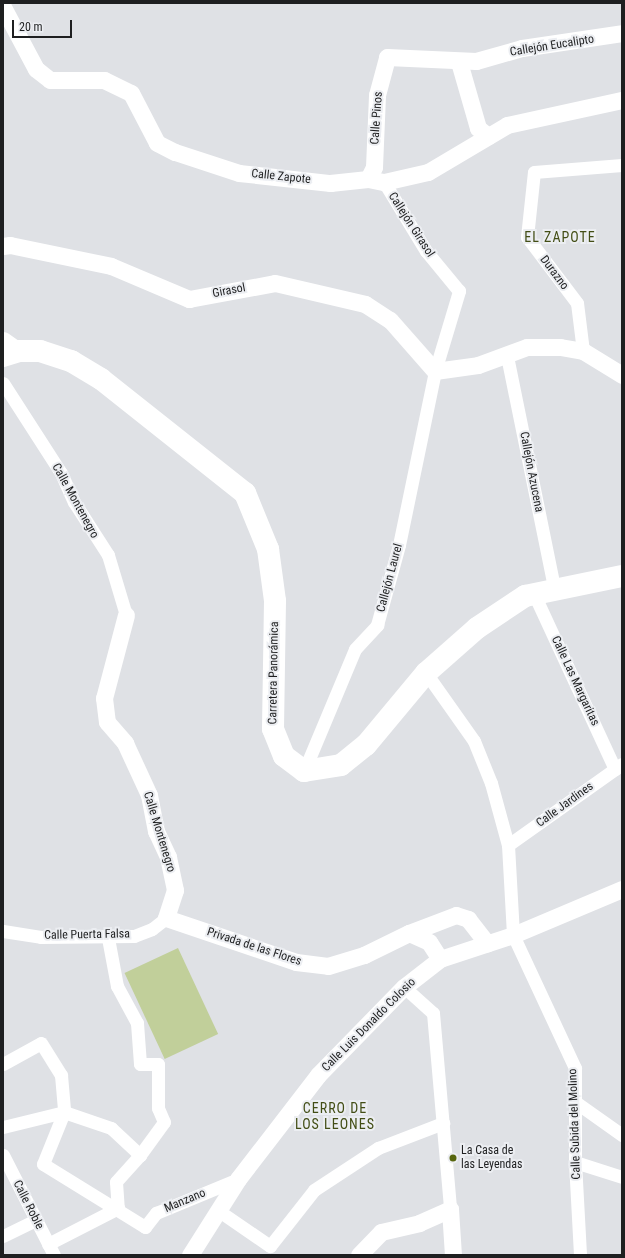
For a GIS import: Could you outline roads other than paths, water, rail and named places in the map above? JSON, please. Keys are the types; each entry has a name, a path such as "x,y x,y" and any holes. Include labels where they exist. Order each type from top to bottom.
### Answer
{"street":[{"name":"Calle Zapote","path":"3,7 36,70 50,80 104,80 131,94 157,143 175,152 239,173 330,183 376,181 428,172 507,125 622,100"},
{"name":"Callejón Eucalipto","path":"387,57 459,62 476,61 522,48 622,34"},
{"name":"Calle Pinos","path":"376,181 374,167 377,95 387,57"},
{"path":"459,62 478,128 488,136"},
{"name":"Durazno","path":"583,352 577,303 527,238 534,172 622,166"},
{"name":"Callejón Girasol","path":"376,181 426,251 459,291 435,371"},
{"name":"Girasol","path":"3,246 10,245 111,266 189,299 275,283 365,304 390,320 435,371"},
{"path":"435,371 478,365 527,348 560,347 583,352 622,376"},
{"name":"Carretera Panorámica","path":"8,349 40,351 71,361 101,379 245,493 268,549 275,602 272,729 284,756 304,771"},
{"name":"Callejón Azucena","path":"507,356 544,591"},
{"name":"Callejón Laurel","path":"304,771 355,649 377,625 399,545 435,371"},
{"name":"Calle Montenegro","path":"3,383 61,473 74,502 108,555 126,615 104,698 107,722 125,743 149,795 156,831 168,857 175,890 166,918"},
{"path":"304,771 340,765 346,761 366,745 426,673 477,628 525,596 622,576"},
{"name":"Calle Las Margaritas","path":"544,591 619,767"},
{"path":"426,673 474,741 491,783 508,845 513,935"},
{"name":"Calle Jardines","path":"508,845 619,767"},
{"name":"Calle Luis Donaldo Colosio","path":"190,1255 219,1212 238,1179 318,1075 404,987 440,959 513,935 622,889"},
{"name":"Privada de las Flores","path":"166,918 296,962 328,966 364,955 409,933 456,915 468,919 487,943"},
{"name":"Calle Puerta Falsa","path":"3,931 41,937 108,938 134,936 152,929 166,918"},
{"path":"409,933 429,942 440,959"},
{"name":"Calle Subida del Molino","path":"513,935 575,1068 575,1162 580,1255"},
{"path":"108,938 117,986 137,1023 140,1064 158,1064 158,1108 164,1122 140,1155 116,1182 118,1208"},
{"path":"404,987 433,1013 444,1123 453,1255"},
{"path":"3,1064 41,1043 61,1075 64,1112 43,1164 118,1208"},
{"path":"574,1101 622,1135"},
{"path":"3,1127 64,1112 111,1128 140,1155"},
{"path":"219,1212 270,1246 314,1190 378,1148 444,1123"},
{"name":"Calle Roble","path":"3,1155 7,1175 36,1220 51,1250"},
{"path":"575,1162 622,1177"},
{"name":"Manzano","path":"118,1208 145,1227 156,1213 238,1179"},
{"path":"51,1250 118,1208"},
{"path":"360,1255 381,1232 419,1223 450,1209"},
{"path":"3,1236 36,1220"}],"place":[{"name":"La Casa de las Leyendas","path":"453,1158"}],"district":[{"name":"EL ZAPOTE","path":"560,237"},
{"name":"CERRO DE LOS LEONES","path":"335,1116"}]}
